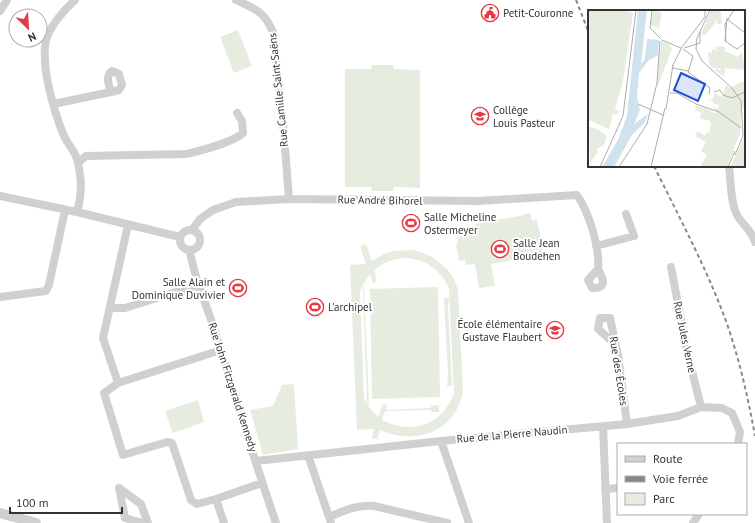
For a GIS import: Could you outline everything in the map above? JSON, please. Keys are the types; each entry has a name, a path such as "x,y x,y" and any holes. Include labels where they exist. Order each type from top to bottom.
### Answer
{"street":[{"path":"0,11 7,0"},
{"path":"75,0 62,12 47,37 45,55 48,84 53,104 64,137 78,158 82,182 77,212"},
{"name":"Rue Camille Saint-Saëns","path":"236,0 261,13 269,22 273,32 283,122 289,199"},
{"path":"53,104 111,92"},
{"path":"78,163 86,156 187,154 202,150 238,137 244,133 242,121 236,113"},
{"path":"729,167 733,206 737,215 753,235 755,242"},
{"name":"Rue André Bihorel","path":"192,230 200,219 213,210 236,202 289,199 478,201 577,195 584,207 596,246"},
{"path":"0,196 77,212 180,237"},
{"path":"0,297 46,292 49,285 64,210"},
{"path":"598,269 598,255 596,246 634,236 626,214"},
{"path":"118,384 104,338 128,225"},
{"path":"192,230 198,233 200,243 196,249 190,251 182,246 180,237 186,231 192,230"},
{"name":"Rue John Fitzgerald Kennedy","path":"190,251 198,285 210,316 276,523"},
{"name":"Rue Jules Verne","path":"671,267 687,351 701,407"},
{"path":"110,308 125,308 198,285"},
{"name":"Rue des Écoles","path":"615,344 598,329 600,318 610,318 615,344 627,424"},
{"path":"221,350 118,384 104,393 123,455 167,442 172,443 192,500 197,504 216,500 262,483"},
{"name":"Rue de la Pierre Naudin","path":"256,461 441,441 627,424 678,416 701,407 722,408 732,413 740,432 738,443"},
{"path":"603,426 607,523"},
{"path":"441,441 469,523"},
{"path":"308,455 330,520 357,507 366,505 447,523"},
{"path":"143,523 125,518 119,488 142,504 148,523"},
{"path":"605,489 617,488"},
{"path":"216,500 224,523"},
{"path":"0,513 36,523"},
{"path":"0,519 26,523"}],"green space":[{"path":"238,30 252,66 234,73 220,37"},
{"path":"372,65 393,65 394,69 420,70 420,188 394,187 393,191 372,191 371,187 345,187 345,69 371,69"},
{"name":"Salle Jean Boudehen","path":"530,213 532,221 537,220 544,254 491,264 495,286 479,288 475,264 466,265 465,260 459,261 456,244 458,243 457,237 469,234 468,232 476,231 475,224"},
{"path":"366,244 372,261 393,251 414,250 433,257 448,270 454,279 458,290 463,391 459,405 452,417 443,426 432,432 420,436 407,436 393,435 380,430 377,439 372,438 374,429 357,430 350,265 366,264 360,246","holes":["404,258 419,260 431,266 442,276 449,289 454,393 449,404 435,419 426,424 406,427 382,420 385,411 431,410 431,412 439,412 439,405 431,406 431,408 386,410 387,405 383,404 378,417 367,405 369,404 364,286 367,404 364,398 360,292 370,274 373,283 377,281 374,270 388,262"]},
{"path":"438,287 440,397 372,399 370,289"},
{"path":"444,298 449,298 448,308 452,386 447,386 448,375"},
{"path":"294,384 298,449 263,455 250,410 273,406 282,385"},
{"path":"198,400 204,422 173,433 165,411"}],"railway":[{"path":"576,0 588,30"},
{"path":"654,167 701,262 726,321 743,378 755,436"}],"place":[{"name":"Petit-Couronne","path":"490,13"},
{"name":"Collège Louis Pasteur","path":"480,116"},
{"name":"Salle Micheline Ostermeyer","path":"411,223"},
{"name":"Salle Jean Boudehen","path":"500,249"},
{"name":"Salle Alain et Dominique Duvivier","path":"238,288"},
{"name":"L'archipel","path":"315,307"},
{"name":"École élémentaire Gustave Flaubert","path":"555,330"}]}
